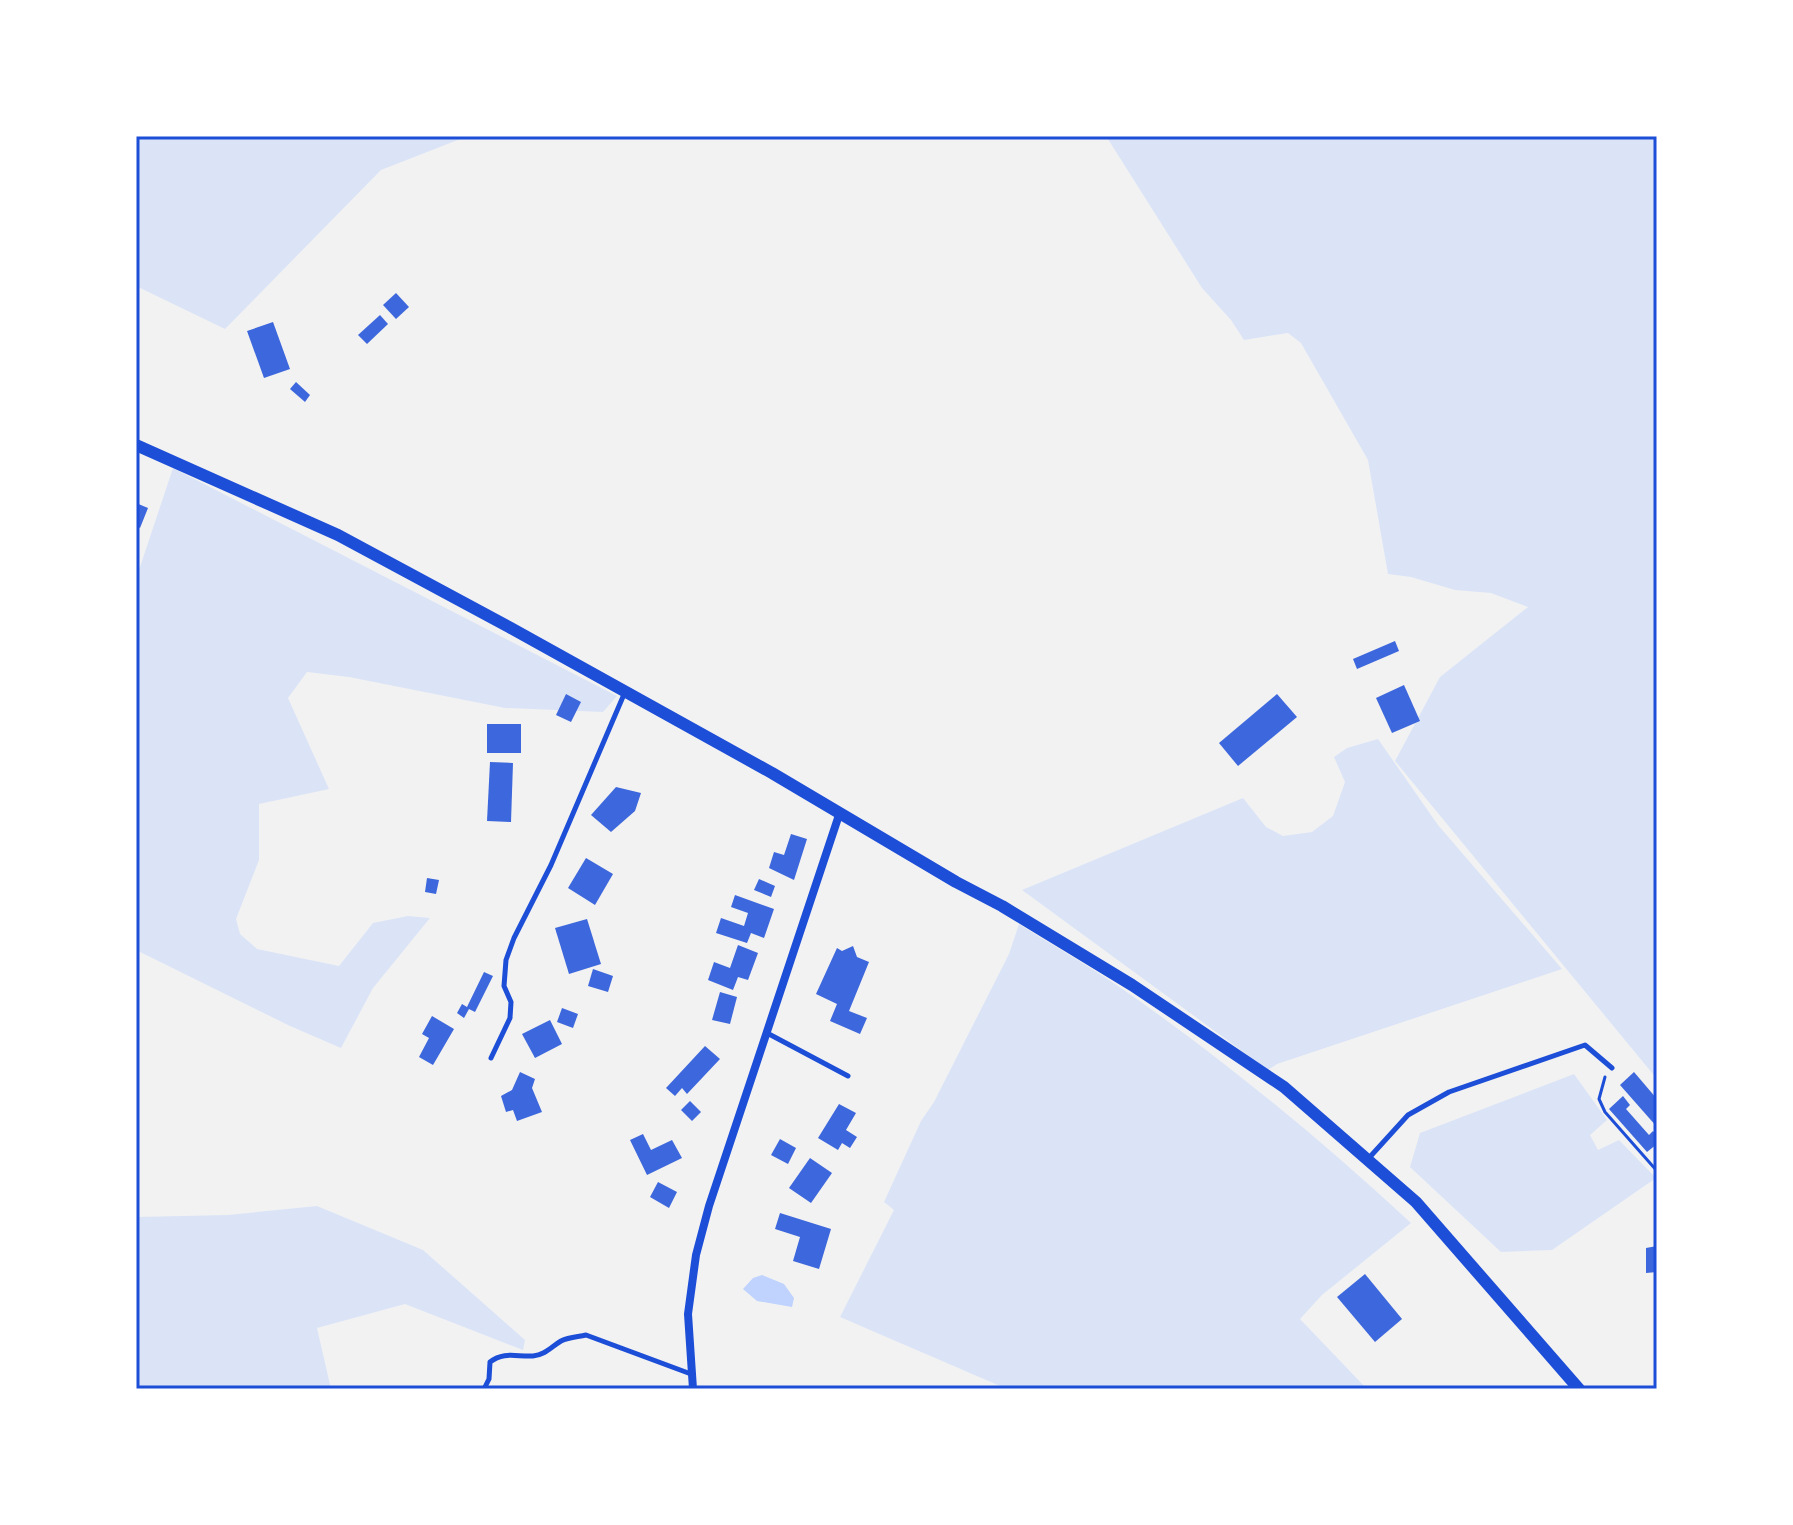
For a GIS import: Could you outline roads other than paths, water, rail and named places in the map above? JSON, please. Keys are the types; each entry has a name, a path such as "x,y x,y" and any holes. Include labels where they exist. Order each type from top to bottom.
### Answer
{"street":[{"path":"136,445 338,535 772,773 1132,985 1284,1087 1416,1202 1579,1389"},
{"path":"693,1389 688,1314 696,1255 709,1206 839,815"}],"lane":[{"path":"491,1058 510,1018 511,1002 504,986 506,960 514,938 551,865 625,692"},
{"path":"767,1033 848,1076"},
{"path":"1367,1159 1408,1115 1449,1092 1585,1045 1612,1068"},
{"path":"484,1389 489,1379 490,1362 496,1357 507,1354 534,1356 569,1337 586,1335 692,1374"}],"water":[{"path":"762,1275 784,1284 794,1298 792,1307 757,1301 743,1289 753,1278"}]}
